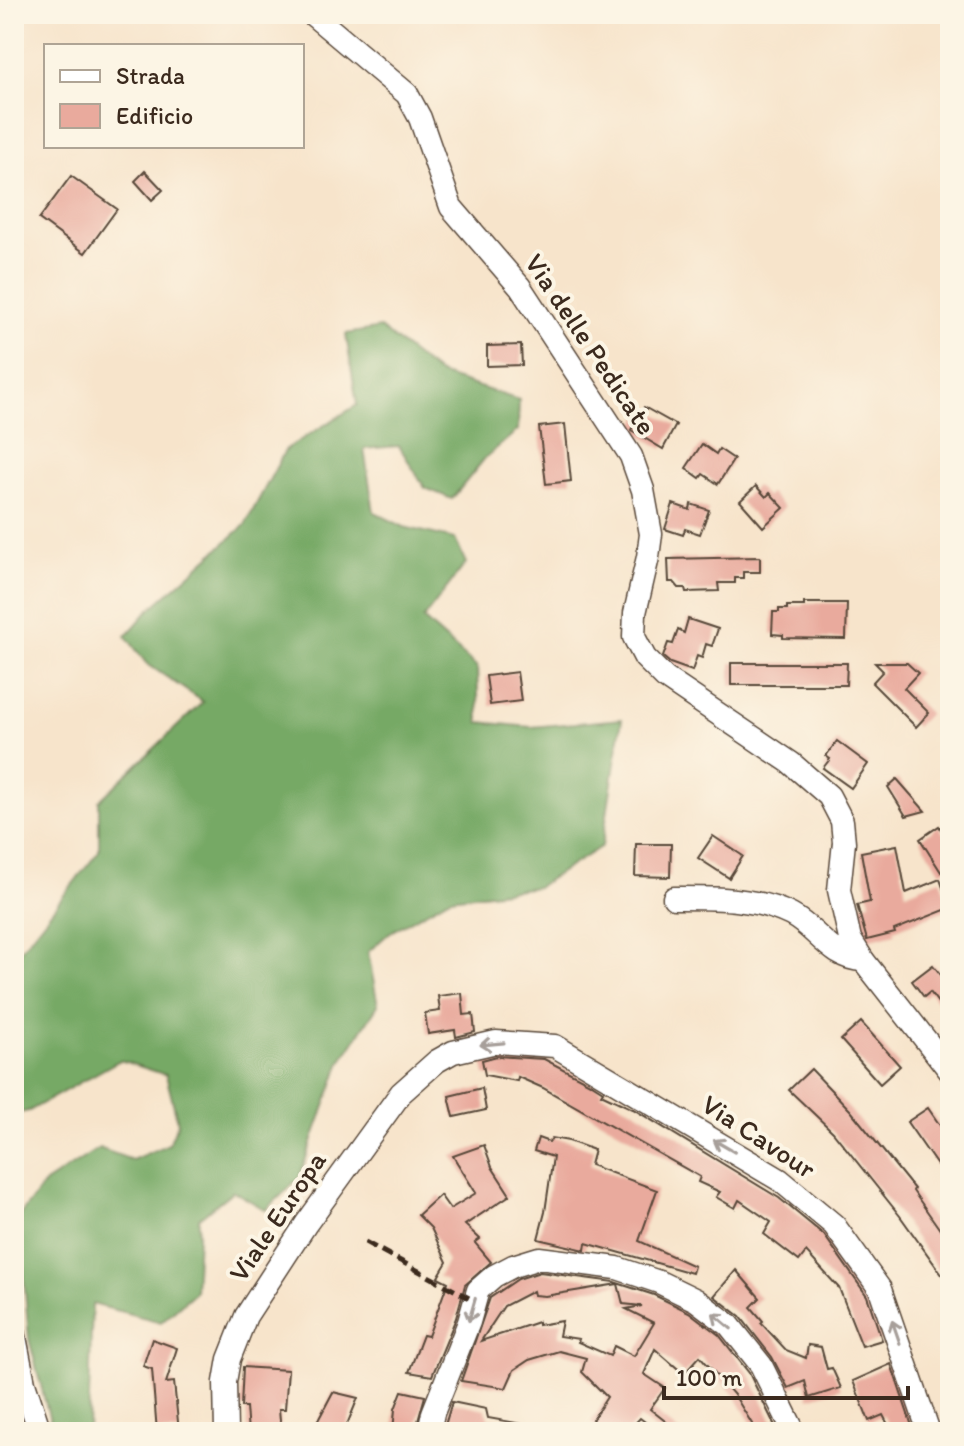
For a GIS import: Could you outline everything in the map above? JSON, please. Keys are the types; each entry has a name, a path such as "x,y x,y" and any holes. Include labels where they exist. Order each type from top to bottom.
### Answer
{"street":[{"name":"Via delle Pedicate","path":"312,14 400,86 410,98 451,207 520,287 631,456 651,526 648,557 633,621 634,637 641,653 665,678 799,769 822,789 837,808 844,837 839,898 846,929 863,960 950,1071"},
{"path":"674,898 726,899 770,907 800,921 837,954 863,960"},
{"name":"Via Cavour","path":"437,1061 453,1052 496,1042 555,1046 780,1180 834,1225 880,1289 929,1432"},
{"name":"Viale Europa","path":"226,1432 225,1382 229,1359 246,1316 306,1224 401,1093 437,1061"},
{"path":"429,1432 433,1413 469,1322 478,1290 503,1271 539,1258 617,1268 659,1282 696,1300 729,1325 753,1355 794,1432"},
{"path":"14,1332 24,1383 40,1432"}],"green space":[{"path":"380,328 439,374 519,400 518,430 485,458 452,499 425,488 399,446 364,449 374,512 404,527 455,539 466,563 423,619 477,667 479,722 531,727 622,719 602,846 537,887 450,898 389,933 368,952 378,1005 341,1062 299,1178 266,1210 233,1191 199,1218 195,1292 161,1322 92,1304 88,1432 53,1432 29,1339 19,1216 45,1183 99,1148 132,1160 169,1144 178,1123 166,1075 120,1060 29,1111 14,1114 14,958 99,851 99,801 203,702 146,663 126,636 147,612 245,525 286,449 357,405 346,334"}],"building":[{"path":"145,171 163,190 152,200 135,181"},
{"path":"71,176 117,209 85,253 39,219"},
{"path":"521,345 522,365 487,366 487,346"},
{"path":"644,407 676,425 663,449 631,430"},
{"path":"565,424 571,481 546,484 539,427"},
{"path":"702,444 716,454 719,449 734,459 718,484 703,474 700,478 686,468"},
{"path":"756,486 766,497 770,493 784,508 763,527 740,501"},
{"path":"673,504 690,510 691,504 709,510 700,534 685,529 683,535 665,529"},
{"path":"760,557 760,572 743,572 743,578 735,578 735,583 718,583 719,591 686,592 685,588 669,582 668,559"},
{"path":"804,603 847,603 846,639 783,638 783,635 772,634 773,612 787,609 787,606 804,606"},
{"path":"688,619 718,629 712,646 706,644 702,658 697,656 692,671 663,657 668,643 673,644 678,630 684,633"},
{"path":"731,663 847,663 846,685 731,685"},
{"path":"875,663 907,663 918,673 904,688 929,713 916,727 872,683 883,671"},
{"path":"517,672 521,701 490,705 486,676"},
{"path":"837,741 868,764 851,788 823,768 830,759 826,756"},
{"path":"897,779 925,811 906,816 888,787"},
{"path":"939,826 950,844 950,866 941,872 920,839"},
{"path":"713,836 743,856 729,878 698,858"},
{"path":"636,844 671,844 670,877 635,876"},
{"path":"897,845 906,893 940,879 950,908 894,930 895,933 867,940 857,905 870,902 861,852"},
{"path":"933,965 945,980 950,976 950,996 939,1004 930,992 924,997 912,981"},
{"path":"462,993 464,1015 473,1014 475,1032 456,1037 455,1030 428,1034 425,1013 440,1011 438,996"},
{"path":"861,1022 900,1066 880,1084 841,1040"},
{"path":"497,1056 544,1059 592,1084 603,1091 601,1094 633,1109 779,1198 824,1235 867,1296 882,1340 862,1346 839,1288 806,1252 799,1261 764,1234 771,1222 739,1200 735,1208 716,1197 720,1192 698,1182 700,1177 543,1088 518,1077 517,1081 485,1075 482,1060"},
{"path":"811,1069 851,1111 914,1189 950,1244 950,1286 900,1216 833,1132 789,1090"},
{"path":"482,1088 486,1110 454,1117 449,1096"},
{"path":"928,1108 950,1140 950,1184 907,1122"},
{"path":"538,1138 549,1142 552,1138 569,1141 594,1150 590,1165 657,1190 639,1241 694,1266 692,1273 586,1243 585,1250 538,1239 553,1157 534,1151"},
{"path":"484,1145 492,1167 510,1195 465,1225 480,1239 475,1243 491,1262 465,1285 456,1318 432,1376 409,1372 423,1335 428,1336 448,1282 438,1277 447,1262 431,1228 418,1215 440,1195 450,1209 476,1193 453,1156"},
{"path":"736,1270 760,1298 751,1307 763,1321 761,1323 786,1350 806,1358 808,1345 821,1347 827,1369 832,1368 841,1388 809,1398 805,1381 788,1388 772,1357 740,1316 714,1296"},
{"path":"540,1272 614,1282 654,1295 689,1312 719,1335 749,1373 778,1432 757,1432 735,1396 700,1356 684,1374 655,1349 644,1374 665,1388 650,1409 679,1432 658,1432 640,1418 627,1432 600,1432 591,1422 607,1397 582,1372 586,1358 559,1351 529,1360 514,1370 506,1388 461,1381 490,1298 518,1279","holes":["618,1284 623,1304 642,1306 626,1309 654,1323 634,1356 614,1346 610,1356 578,1342 579,1339 559,1336 562,1321 538,1325 538,1322 481,1341 504,1306 533,1291 534,1295 545,1296"]},
{"path":"152,1339 177,1348 166,1383 174,1382 179,1432 157,1432 152,1369 143,1366"},
{"path":"891,1364 914,1432 892,1432 883,1415 869,1421 853,1381"},
{"path":"243,1367 288,1370 285,1409 279,1409 281,1432 248,1432 246,1407 241,1407"},
{"path":"402,1391 425,1396 415,1432 393,1432 395,1409"},
{"path":"333,1392 358,1398 344,1432 314,1428"},
{"path":"452,1402 486,1409 488,1418 528,1425 527,1432 443,1432"}],"railway":[{"path":"365,1242 469,1298"}]}
